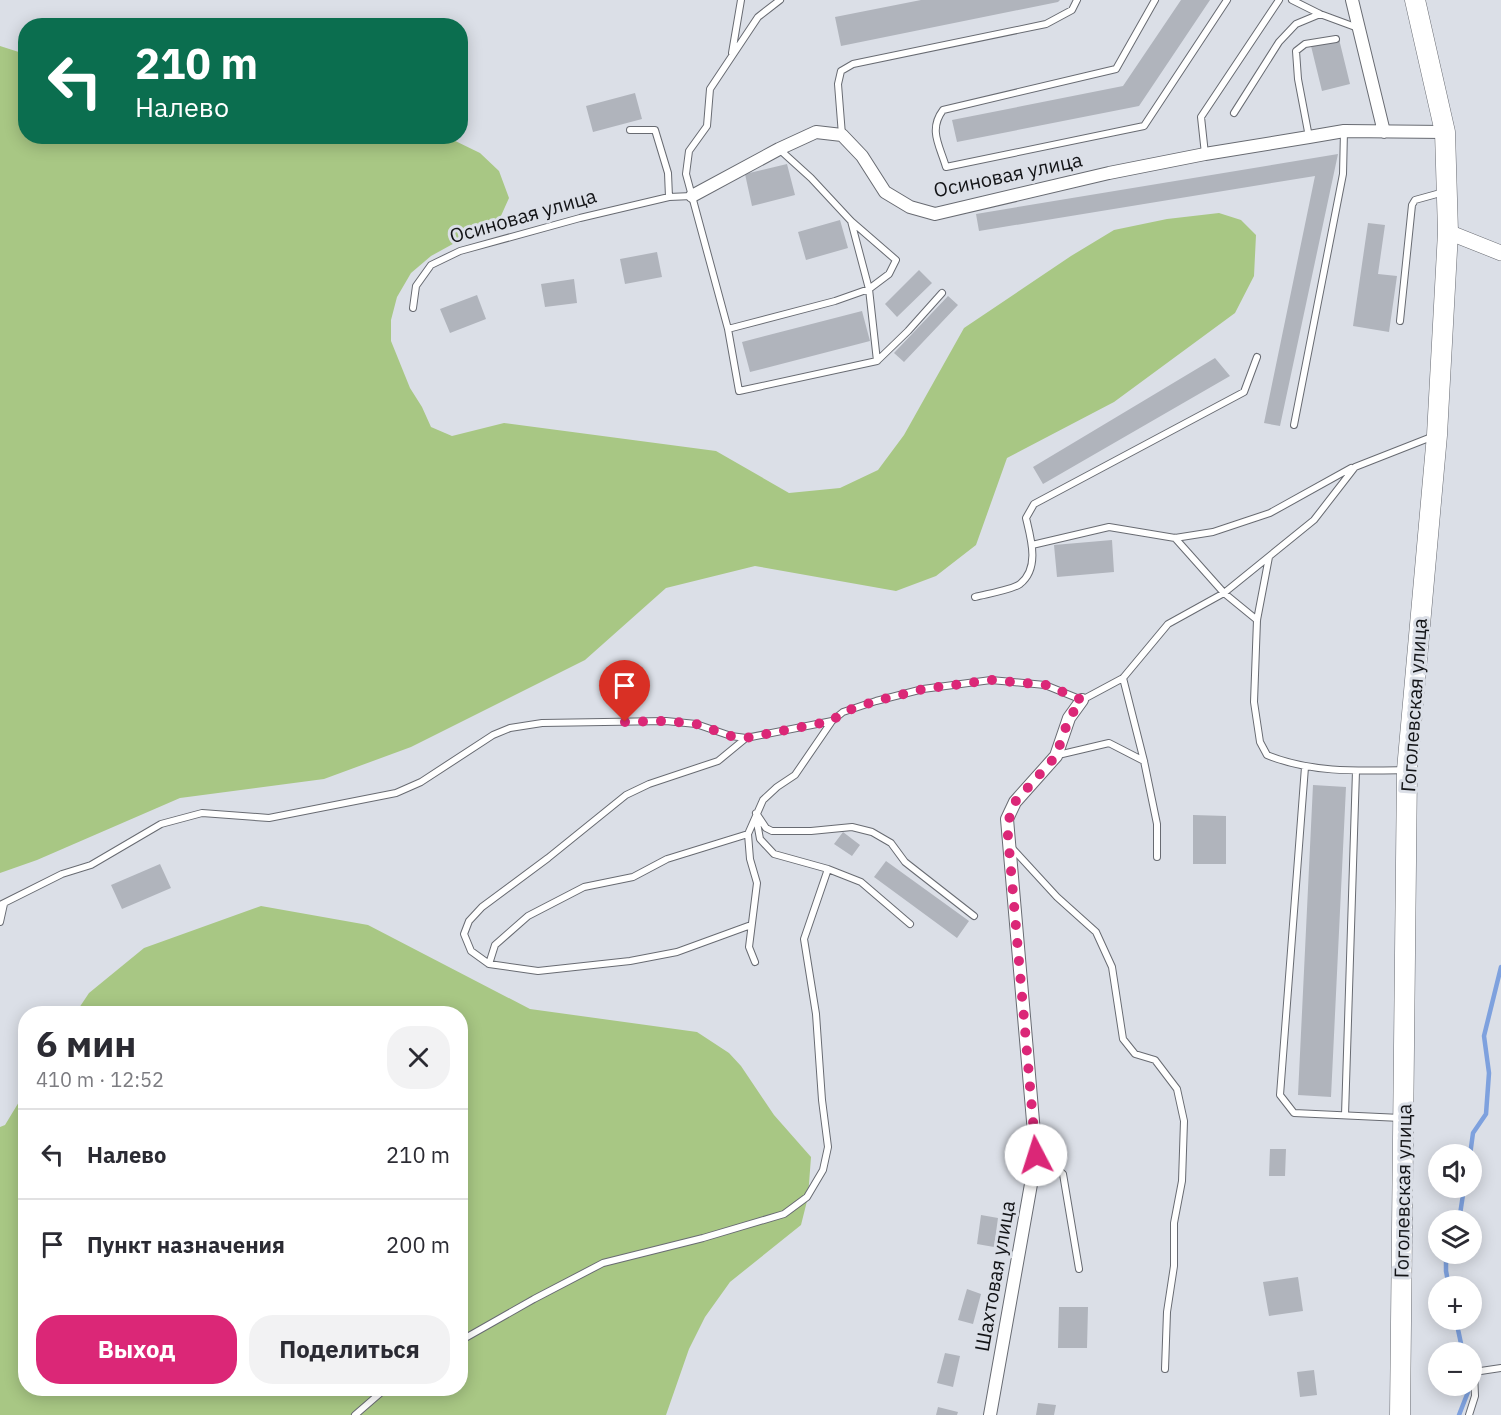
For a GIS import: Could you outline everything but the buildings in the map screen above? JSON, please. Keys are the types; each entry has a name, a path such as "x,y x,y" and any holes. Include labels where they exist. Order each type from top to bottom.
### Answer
{"main road":[{"name":"Гоголевская улица","path":"1400,1415 1407,770 1437,435 1449,232 1445,132 1415,0"}],"street":[{"path":"1352,0 1384,132"},
{"name":"Осиновая улица","path":"692,196 779,149 816,132 842,135 862,156 885,192 910,207 935,214 1109,173 1309,137 1344,132 1445,132"},
{"path":"1449,232 1501,254"},
{"name":"Шахтовая улица","path":"990,1415 1036,1155 1007,825 1012,808 1056,756 1069,718 1082,700"}],"lane":[{"path":"731,56 741,0"},
{"path":"780,0 758,17 710,89 707,126 690,151 686,174 728,328 739,391 877,361 908,332 942,293"},
{"path":"842,135 838,84 841,71 853,64 1046,24 1072,10 1077,0"},
{"path":"1155,0 1116,69 943,110 934,129 946,167 1144,126 1227,0"},
{"path":"1205,154 1201,117 1278,0"},
{"path":"1292,0 1320,14 1360,28"},
{"path":"1234,113 1279,42 1296,24 1320,14"},
{"path":"1309,137 1298,79 1296,51 1305,44 1336,39"},
{"path":"630,130 655,130 668,173 669,197"},
{"path":"1294,424 1343,174 1344,132"},
{"path":"728,328 835,301 869,289 889,274 896,260 851,221 812,178 779,149"},
{"path":"1400,321 1412,205 1415,200 1447,191"},
{"name":"Осиновая улица","path":"413,308 416,286 431,265 460,251 580,218 669,197 692,196"},
{"path":"851,221 869,289 877,361"},
{"path":"975,597 1019,585 1031,572 1032,545 1026,518 1034,504 1244,392 1257,357"},
{"path":"1032,545 1109,527 1175,538 1213,532 1270,513 1354,467 1437,435"},
{"path":"755,962 748,947 757,883 750,859 748,834 763,800 795,775 832,721 843,712 876,701 924,689 991,680 1046,685 1082,700 1123,678 1168,624 1224,593 1314,520 1354,467"},
{"path":"1175,538 1224,593 1257,620"},
{"path":"1269,556 1257,620 1254,702 1260,742 1267,755 1305,767 1356,771 1407,770"},
{"path":"1123,678 1157,824 1157,857"},
{"path":"0,922 2,905 62,874 91,865 160,824 202,813 268,818 396,793 421,782 493,735 510,728 542,723 666,721 696,724 731,736 746,738 832,721"},
{"path":"746,738 718,761 649,784 626,795 548,858 482,907 469,921 464,934 471,951 489,964 538,971 630,961 677,952 751,925"},
{"path":"1056,756 1109,744 1144,762"},
{"path":"1305,767 1280,1095 1293,1113 1404,1118"},
{"path":"1345,1115 1356,771"},
{"path":"756,813 760,839 774,854 828,869 861,882 910,924"},
{"path":"756,813 766,828 772,831 852,827 872,832 891,843 905,862 974,916"},
{"path":"489,964 495,945 528,916 584,887 633,877 667,859 748,834"},
{"path":"1009,845 1057,897 1096,933 1112,967 1123,1039 1135,1054 1155,1060 1177,1089 1185,1121 1182,1181 1174,1223 1174,1266 1167,1312 1165,1369"},
{"path":"468,1336 603,1263 703,1238 784,1214 807,1197 824,1170 828,1147 816,1014 804,939 828,869"},
{"path":"1036,1155 1047,1160 1063,1174 1079,1269"},
{"path":"1469,1415 1474,1396 1474,1372 1501,1368"},
{"path":"356,1415 377,1396"}],"green space":[{"path":"0,46 18,52 18,144 461,144 480,153 499,171 509,198 500,218 431,256 411,273 397,297 391,320 391,341 410,388 431,427 452,436 504,423 716,451 789,493 840,488 878,470 904,435 964,328 1114,230 1167,219 1219,213 1241,220 1256,235 1254,276 1235,313 1114,402 1007,458 976,545 936,576 896,591 755,566 666,588 585,660 411,747 324,779 180,798 37,860 0,873"},
{"path":"261,906 368,925 530,1009 697,1032 729,1053 741,1066 774,1115 811,1157 808,1197 801,1225 730,1282 705,1317 689,1349 666,1415 0,1415 0,1127 5,1125 18,1104 18,1396 468,1396 468,1006 80,1006 89,993 144,948"}],"waterway":[{"path":"1472,1144 1473,1133 1486,1114 1489,1073 1484,1036 1501,967"},
{"path":"1461,1210 1462,1198"},
{"path":"1446,1264 1447,1276"},
{"path":"1458,1330 1461,1342"},
{"path":"1459,1415 1466,1396"}],"route":[{"path":"625,722 666,721 696,724 731,736 746,738 832,721 843,712 924,689 991,680 1046,685 1082,700 1069,718 1056,756 1015,802 1007,819 1036,1155"}]}
